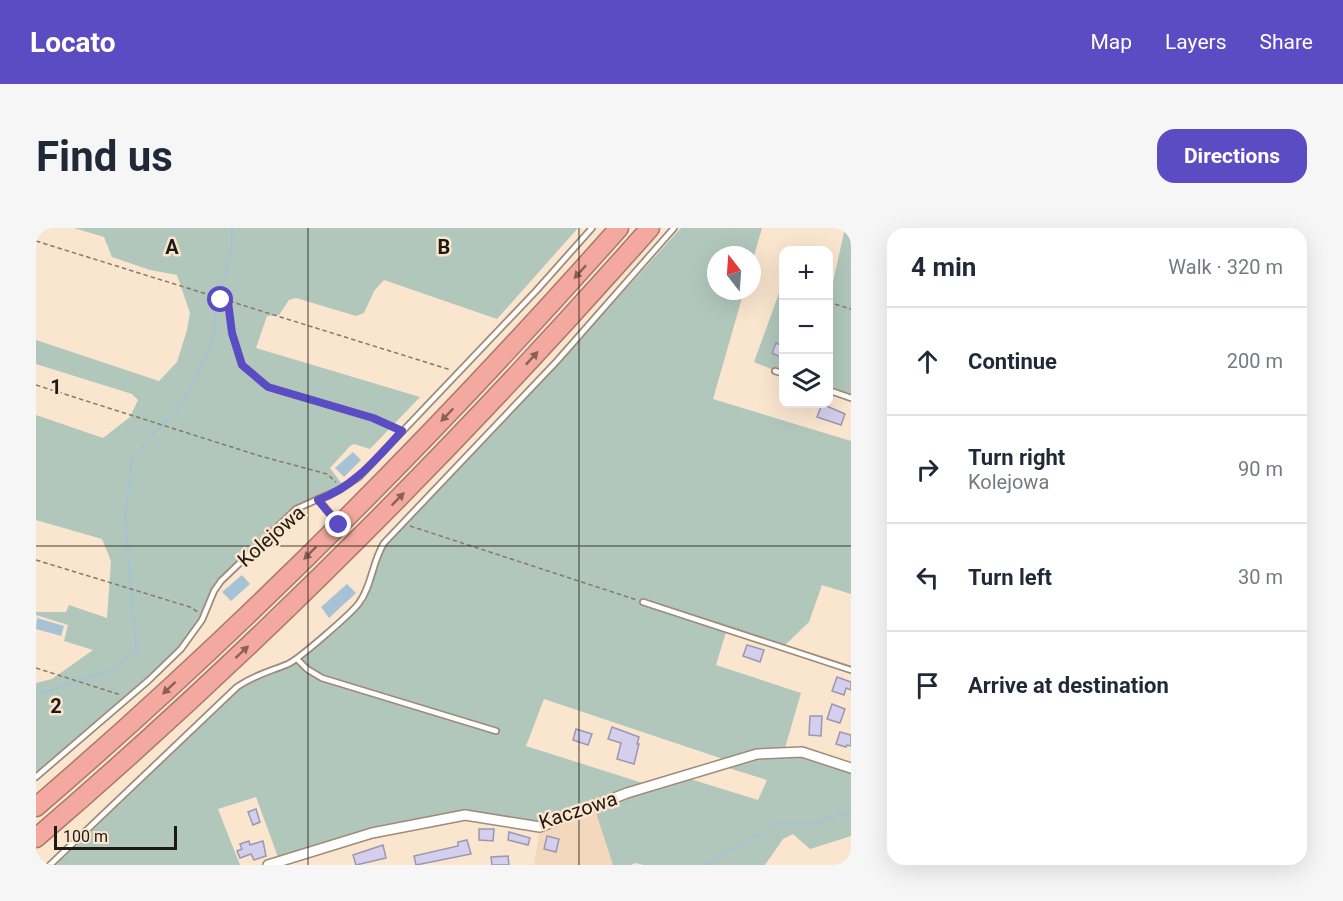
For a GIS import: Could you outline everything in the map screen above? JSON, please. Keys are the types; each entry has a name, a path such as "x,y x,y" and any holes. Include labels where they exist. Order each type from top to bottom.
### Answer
{"highway":[{"path":"36,807 196,663 339,525 471,390 619,228"},
{"path":"36,838 153,735 283,613 399,499 534,357 650,228"},
{"path":"36,852 107,786 153,735"}],"street":[{"name":"Kaczowa","path":"268,865 372,833 465,815 540,827 627,793 757,754 802,752 851,768"}],"lane":[{"name":"Kolejowa","path":"36,777 150,680 181,649 194,634 221,581 283,520 296,509 341,489 358,477 592,228"},
{"path":"50,865 237,687 262,672 289,664 297,659 359,605 366,592 376,556 384,543 557,361 674,228"},
{"path":"775,371 779,372"},
{"path":"833,392 851,398"},
{"path":"318,500 339,525"},
{"path":"644,602 851,670"},
{"path":"297,659 307,669 322,678 496,731"}],"path":[{"path":"36,241 458,373"},
{"path":"228,302 232,333 242,365 268,387 373,418 402,431"},
{"path":"833,304 851,309"},
{"path":"36,385 260,456 327,474 341,489"},
{"path":"402,523 644,602"},
{"path":"36,560 190,608 204,615"},
{"path":"36,668 129,698"}],"shaded area":[{"path":"595,810 613,865 534,865 540,829"}],"green space":[{"path":"74,228 578,228 497,319 384,280 374,291 364,313 356,316 296,298 289,300 279,315 267,316 256,348 420,397 370,449 354,444 350,446 330,468 342,484 302,503 261,537 219,580 194,630 176,651 147,679 36,772 36,683 52,679 93,650 64,641 68,625 36,615 36,612 66,612 69,605 107,618 111,561 102,539 36,520 36,415 103,438 130,417 138,400 132,394 36,364 36,340 159,381 177,362 190,313 177,275 150,270 112,257 104,237"},
{"path":"681,228 762,228 757,246 707,246 707,300 741,300 713,399 851,441 851,594 822,585 809,622 783,647 727,629 716,665 801,693 785,748 756,751 729,761 544,699 526,746 649,785 539,824 465,813 279,860 256,797 218,809 240,865 56,865 240,689 260,677 299,662 335,632 364,603 377,563 388,543 567,354"},
{"path":"845,228 851,228 851,401 833,394 833,282"},
{"path":"779,293 779,372 754,362"},
{"path":"801,754 851,773 851,836 810,849 793,834 783,839 765,865 644,865 635,863 613,865 595,810 629,796 687,778 758,800 767,780 725,767 757,757"}],"water":[{"path":"353,452 361,460 344,477 335,468"},
{"path":"242,575 250,584 231,601 222,592"},
{"path":"347,584 356,593 329,618 321,607"},
{"path":"37,618 64,626 61,636 36,629"}],"building":[{"path":"776,343 779,344 779,356 772,353"},
{"path":"820,408 831,408 845,414 841,425 817,417"},
{"path":"747,645 764,650 760,662 743,656"},
{"path":"837,677 851,682 851,690 846,688 844,695 832,691"},
{"path":"832,704 845,709 840,723 827,719"},
{"path":"810,716 822,716 821,736 809,735"},
{"path":"612,727 639,737 634,764 617,759 621,743 608,739"},
{"path":"576,729 592,734 588,745 573,740"},
{"path":"840,732 851,735 851,746 836,744"},
{"path":"256,809 260,822 253,825 248,812"},
{"path":"479,829 494,829 493,841 479,840"},
{"path":"509,832 530,838 528,845 508,840"},
{"path":"547,836 559,839 556,852 544,849"},
{"path":"467,840 471,854 416,865 414,856 458,846 458,842"},
{"path":"249,841 250,845 263,841 266,856 254,860 251,854 240,858 237,851 242,849 240,844"},
{"path":"383,845 386,858 356,865 353,855"},
{"path":"508,856 509,865 492,865 491,857"}],"waterway":[{"path":"36,695 111,670 136,651 125,516 133,456 184,402 212,343 218,299 230,259 232,228"},
{"path":"704,865 780,823 817,823 851,811"}],"route":[{"path":"221,300 228,302 232,333 242,365 268,387 373,418 402,431 358,477 341,489 318,500 339,525"}]}
